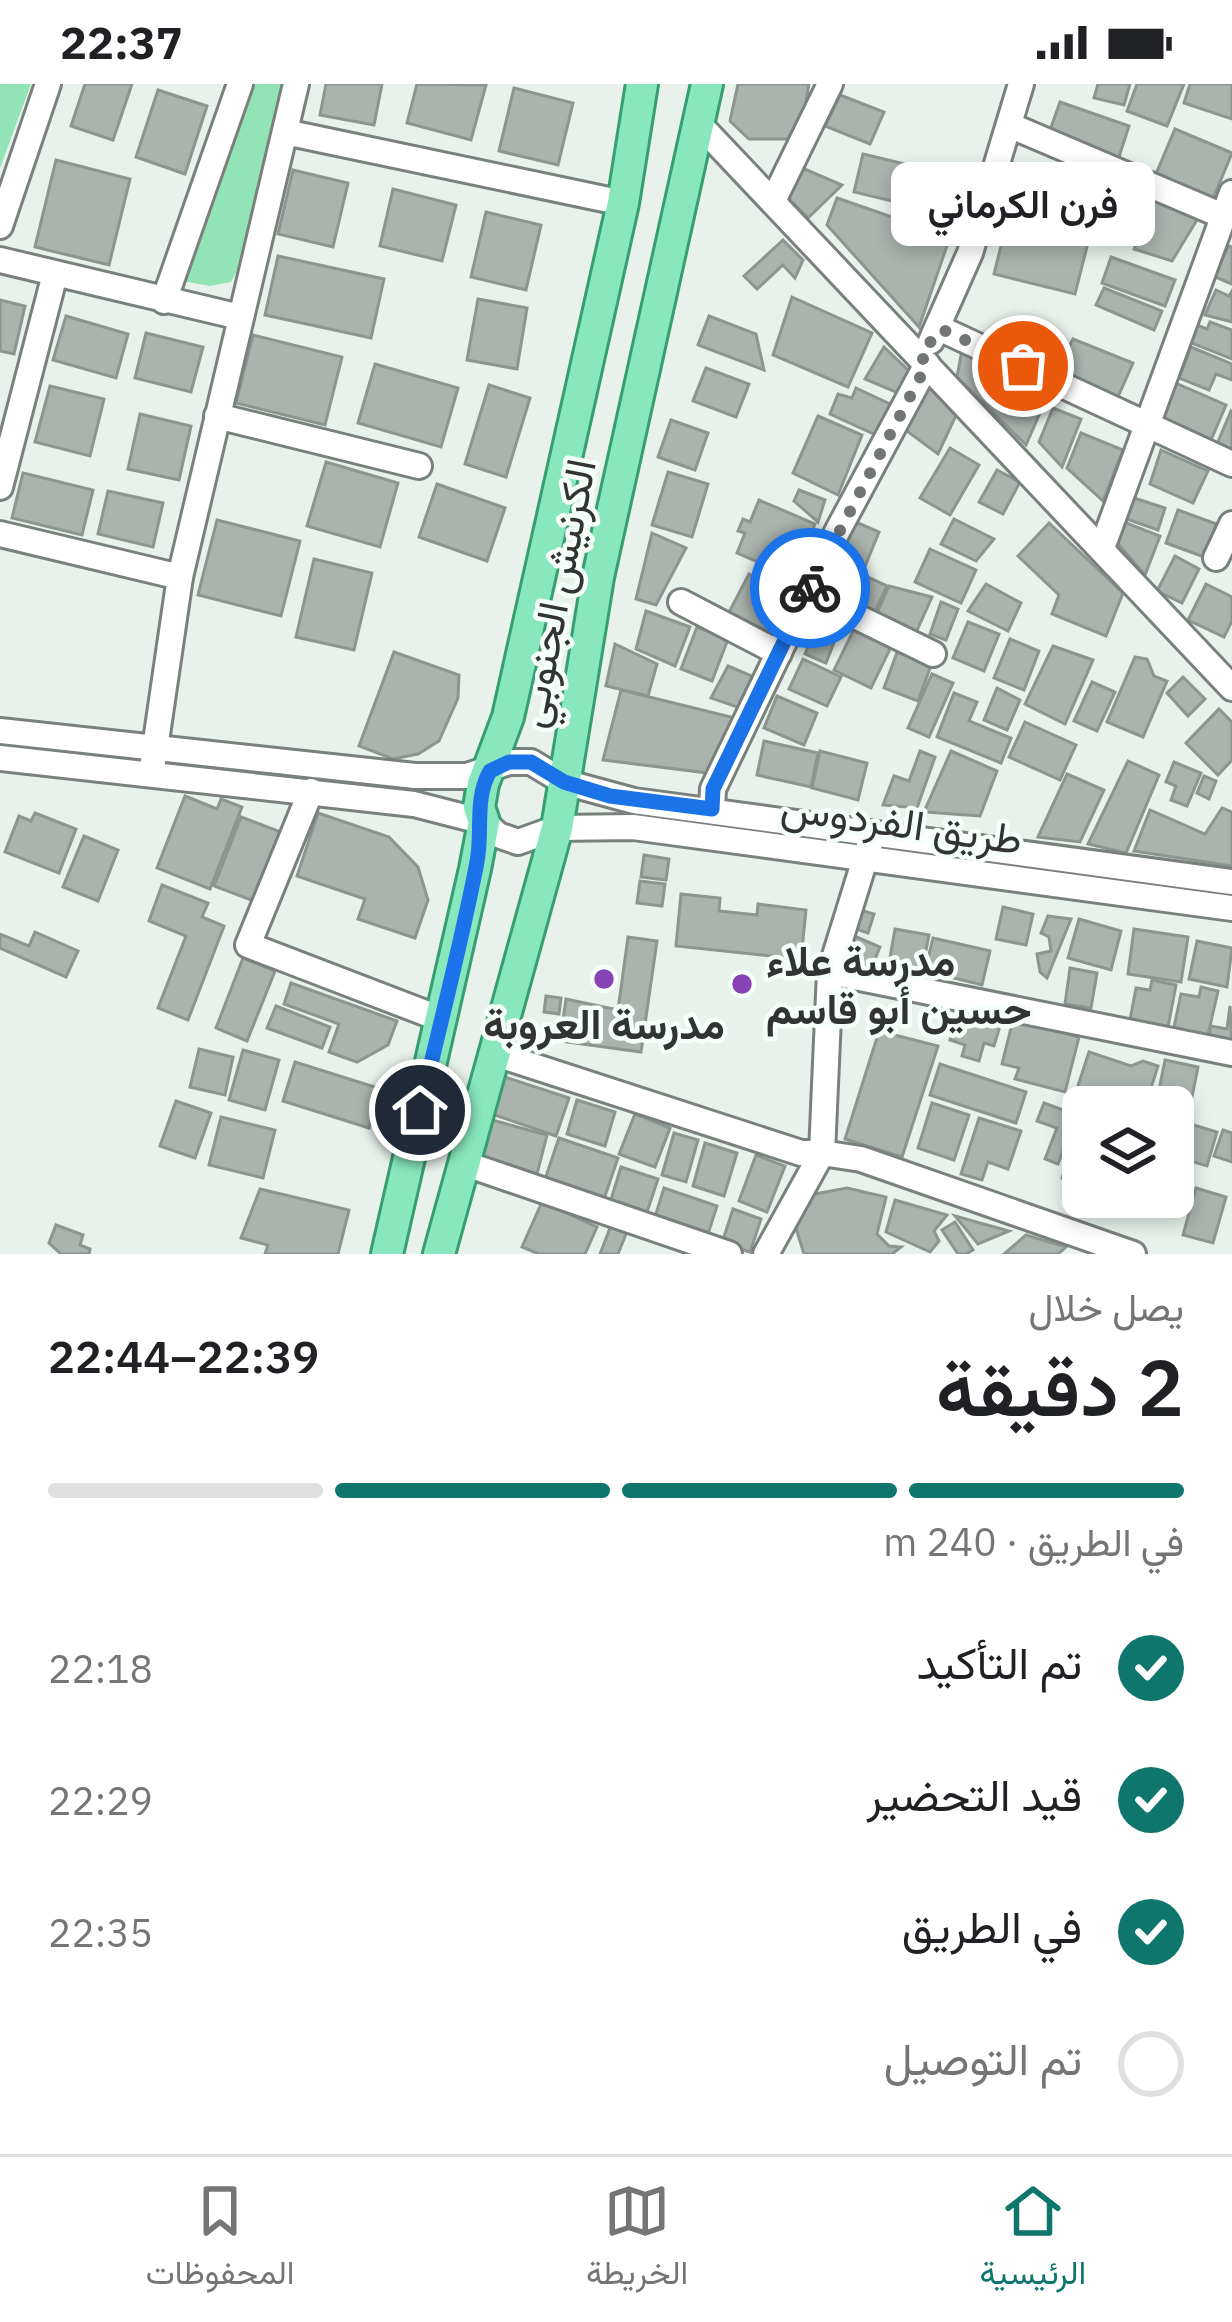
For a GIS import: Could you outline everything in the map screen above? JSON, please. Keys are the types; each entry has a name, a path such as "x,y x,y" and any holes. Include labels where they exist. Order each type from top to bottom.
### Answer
{"main road":[{"name":"الكرنيش الجنوبي","path":"387,1254 484,822 478,807 508,717 623,203 642,84"},
{"name":"الكرنيش الجنوبي","path":"439,1254 557,828 598,577 706,84"}],"street":[{"path":"0,226 48,84"},
{"path":"164,302 240,84"},
{"path":"154,759 180,577 296,84"},
{"path":"773,201 830,84"},
{"path":"712,809 713,789 941,329 1022,84"},
{"path":"698,122 1232,688"},
{"path":"1009,125 1228,205 1102,548"},
{"path":"285,131 623,203"},
{"path":"0,260 240,317"},
{"path":"0,487 55,274"},
{"path":"941,329 1232,464"},
{"path":"217,416 419,466"},
{"path":"1216,558 1232,524"},
{"path":"0,534 180,577"},
{"path":"808,593 933,654"},
{"path":"681,602 779,652"},
{"name":"طريق الفردوس","path":"0,731 311,791 414,804 484,822 518,842 557,828 632,827 1232,908"},
{"name":"طريق الفردوس","path":"0,758 154,759 415,776 490,771 509,762 531,762 564,782 622,798 1232,882"},
{"path":"311,791 248,945 441,1019"},
{"path":"766,1254 822,1153 830,972 864,855 877,831"},
{"path":"830,972 1232,1053"},
{"path":"493,1053 800,1154 861,1159 1133,1254"},
{"path":"463,1163 729,1254"}],"green space":[{"path":"0,84 31,84 0,168"},
{"path":"247,84 287,84 246,254 231,282 210,286 182,281"}],"building":[{"path":"85,84 132,84 113,140 71,126"},
{"path":"326,84 382,84 374,125 320,115"},
{"path":"417,84 486,85 471,140 407,123"},
{"path":"738,84 809,84 799,139 749,139 730,121"},
{"path":"1098,84 1130,84 1124,105 1094,98"},
{"path":"1137,84 1184,84 1167,126 1127,111"},
{"path":"1190,84 1232,84 1232,119 1184,103"},
{"path":"514,88 573,103 558,165 499,151"},
{"path":"158,90 207,106 185,174 136,157"},
{"path":"840,95 884,112 870,144 825,126"},
{"path":"1060,102 1129,126 1118,160 1048,136"},
{"path":"1175,129 1232,153 1210,206 1153,181"},
{"path":"863,154 951,175 942,213 854,192"},
{"path":"56,160 130,179 109,265 35,247"},
{"path":"795,165 842,185 808,218 783,193"},
{"path":"293,170 348,183 333,247 278,234"},
{"path":"393,189 456,205 442,261 380,246"},
{"path":"1156,194 1200,215 1172,261 1134,249"},
{"path":"1033,195 1042,198 1040,208 1073,213 1080,224 1093,223 1075,294 994,274 1012,202 1030,207"},
{"path":"837,198 950,237 919,327 827,225"},
{"path":"486,212 541,225 526,290 471,277"},
{"path":"783,240 803,260 795,278 783,265 757,289 744,276"},
{"path":"1232,247 1232,284 1213,276"},
{"path":"278,256 384,279 371,338 265,315"},
{"path":"1111,257 1175,280 1165,306 1102,283"},
{"path":"1104,288 1162,311 1154,330 1096,305"},
{"path":"1216,290 1229,296 1232,291 1232,322 1205,315"},
{"path":"792,297 872,333 848,387 773,355"},
{"path":"478,299 527,308 517,369 467,360"},
{"path":"0,300 25,306 14,354 0,351"},
{"path":"66,316 128,334 116,378 53,360"},
{"path":"709,316 756,334 764,370 698,345"},
{"path":"1210,322 1232,330 1232,359 1184,340 1191,323 1207,329"},
{"path":"146,333 203,347 191,392 135,378"},
{"path":"253,335 342,357 325,425 236,403"},
{"path":"1073,339 1133,363 1117,399 1056,370"},
{"path":"884,347 911,373 898,393 865,379"},
{"path":"1191,347 1232,364 1232,380 1216,374 1209,390 1179,378"},
{"path":"962,350 1050,390 1026,445 957,377"},
{"path":"375,364 458,388 441,447 358,423"},
{"path":"706,368 749,384 736,417 693,401"},
{"path":"1171,381 1226,405 1211,440 1155,417"},
{"path":"928,382 958,411 938,454 903,428"},
{"path":"489,385 530,398 506,477 465,464"},
{"path":"50,386 104,399 90,456 35,442"},
{"path":"856,388 890,404 876,435 830,414 838,394 852,398"},
{"path":"1053,408 1081,419 1062,467 1039,442"},
{"path":"1232,412 1232,451 1217,444"},
{"path":"140,414 191,426 179,480 128,469"},
{"path":"818,416 862,435 838,495 793,473"},
{"path":"671,420 708,433 695,470 658,457"},
{"path":"1081,433 1123,450 1103,501 1067,468"},
{"path":"950,448 979,465 950,515 920,498"},
{"path":"1161,450 1208,471 1193,503 1150,484"},
{"path":"326,462 398,483 380,547 307,526"},
{"path":"997,470 1020,482 1003,514 979,502"},
{"path":"668,472 708,484 692,537 652,525"},
{"path":"23,473 93,490 82,535 12,518"},
{"path":"437,484 505,508 487,561 419,537"},
{"path":"799,490 825,500 818,522 794,501"},
{"path":"108,491 163,503 153,547 98,534"},
{"path":"1128,496 1165,508 1158,530 1121,517"},
{"path":"759,500 815,524 793,577 737,553 745,533 738,531 743,519 750,522"},
{"path":"1178,510 1219,525 1207,558 1166,543"},
{"path":"849,519 879,532 864,569 833,556"},
{"path":"954,519 994,539 976,561 941,544"},
{"path":"217,520 300,541 281,616 198,595"},
{"path":"1121,521 1160,536 1145,575 1114,539"},
{"path":"1049,523 1123,593 1106,636 1052,614 1059,595 1018,556"},
{"path":"652,533 686,548 656,605 636,599"},
{"path":"930,549 976,570 961,603 915,582"},
{"path":"1175,556 1199,569 1182,603 1157,591"},
{"path":"314,559 372,573 354,650 296,637"},
{"path":"827,566 851,578 855,571 887,586 872,618 815,591"},
{"path":"749,574 771,588 770,635 727,616"},
{"path":"986,584 1021,603 1008,631 968,611"},
{"path":"1206,584 1232,597 1232,621 1224,637 1188,620"},
{"path":"889,586 932,597 913,639 873,622"},
{"path":"941,602 958,609 946,640 930,634"},
{"path":"813,610 841,624 826,663 805,654 810,642 799,642"},
{"path":"646,611 690,627 675,666 636,649"},
{"path":"968,622 999,634 984,671 953,658"},
{"path":"697,627 728,639 712,681 681,669"},
{"path":"855,627 892,645 871,688 834,670"},
{"path":"1010,639 1039,651 1024,690 994,678"},
{"path":"615,644 657,664 648,696 606,686"},
{"path":"1053,646 1093,660 1065,724 1025,704"},
{"path":"899,647 933,660 918,701 884,688"},
{"path":"394,652 459,675 458,698 439,741 418,754 393,759 359,746"},
{"path":"1135,657 1147,659 1154,676 1167,681 1143,737 1107,722"},
{"path":"803,659 841,677 827,706 789,689"},
{"path":"728,666 754,677 740,708 711,698"},
{"path":"932,674 953,683 929,737 908,728"},
{"path":"1183,677 1205,699 1188,716 1167,693"},
{"path":"1092,682 1115,692 1097,731 1074,721"},
{"path":"997,688 1020,700 1007,730 984,720"},
{"path":"621,690 735,718 716,774 603,760"},
{"path":"954,693 977,702 969,721 1011,738 1001,763 937,737"},
{"path":"777,696 817,713 804,745 764,728"},
{"path":"1219,709 1232,722 1232,760 1218,775 1186,743"},
{"path":"1025,722 1076,745 1060,780 1009,757"},
{"path":"764,741 818,753 811,787 757,775"},
{"path":"820,751 867,763 858,800 812,788"},
{"path":"920,751 935,757 917,808 883,805 894,776 909,781"},
{"path":"951,751 997,771 980,816 924,812"},
{"path":"1128,761 1159,775 1126,853 1088,844"},
{"path":"1174,762 1201,773 1187,806 1171,800 1176,786 1166,782"},
{"path":"1067,774 1104,790 1080,842 1038,837"},
{"path":"1204,776 1216,781 1209,799 1197,793"},
{"path":"185,796 217,809 221,799 242,807 210,889 157,868"},
{"path":"1222,808 1232,812 1232,866 1134,851 1150,810 1205,834"},
{"path":"35,813 76,829 59,873 5,852 19,816 31,821"},
{"path":"318,813 389,837 418,867 428,900 415,938 358,919 365,899 297,876"},
{"path":"241,817 281,832 254,901 214,886"},
{"path":"84,836 118,850 98,901 63,887"},
{"path":"644,855 669,859 666,880 641,877"},
{"path":"640,881 665,884 662,906 637,903"},
{"path":"162,885 208,903 202,917 224,926 188,1020 158,1008 186,936 149,921"},
{"name":"مدرسة علاء حسين أبو قاسم","path":"681,894 720,898 719,911 757,915 758,904 806,910 801,959 676,946"},
{"path":"1003,907 1033,914 1026,945 996,939"},
{"path":"856,909 874,914 868,933 850,927"},
{"path":"1048,916 1071,919 1047,978 1040,972 1037,954 1051,951 1049,937 1041,933"},
{"path":"1079,919 1121,931 1111,970 1068,958"},
{"path":"895,929 929,935 922,970 889,963"},
{"path":"1134,929 1188,937 1181,982 1128,974"},
{"path":"35,932 78,951 66,977 0,948 0,934 29,946"},
{"path":"852,935 880,947 869,973 841,961"},
{"name":"مدرسة العروبة","path":"628,937 657,941 641,1052 560,1041 566,999 618,1010"},
{"path":"933,938 990,951 982,985 925,971"},
{"path":"1197,941 1232,948 1227,987 1189,979"},
{"path":"243,958 275,971 247,1041 216,1028"},
{"path":"1070,968 1097,973 1091,1008 1065,1004"},
{"path":"1152,980 1176,985 1168,1027 1130,1020 1136,988 1150,990"},
{"path":"291,983 397,1021 388,1045 357,1062 329,1052 339,1024 284,1004"},
{"path":"1201,987 1218,991 1207,1039 1173,1032 1181,994 1199,997"},
{"path":"546,996 561,998 559,1014 544,1012"},
{"path":"276,1006 330,1027 322,1048 267,1028"},
{"path":"1230,1006 1232,1044 1208,1040 1211,1026 1227,1029"},
{"path":"958,1014 1000,1026 994,1046 984,1043 979,1061 962,1056 965,1045 950,1040"},
{"path":"1013,1020 1079,1037 1062,1091 1015,1079 1019,1068 1002,1064"},
{"path":"879,1031 938,1046 902,1157 845,1139"},
{"path":"199,1049 233,1057 225,1095 190,1087"},
{"path":"243,1050 279,1060 265,1110 229,1100"},
{"path":"1089,1052 1131,1066 1143,1061 1158,1066 1152,1086 1078,1086"},
{"path":"1165,1060 1198,1067 1194,1087 1160,1086"},
{"path":"295,1062 381,1089 369,1128 283,1101"},
{"path":"940,1064 1026,1092 1016,1123 930,1095"},
{"path":"502,1076 569,1098 556,1136 489,1113"},
{"path":"577,1100 615,1112 605,1146 567,1134"},
{"path":"176,1101 211,1113 195,1158 160,1146"},
{"path":"932,1103 969,1115 954,1160 918,1148"},
{"path":"1044,1103 1062,1110 1058,1164 1045,1159 1057,1128 1037,1121"},
{"path":"635,1114 670,1128 655,1167 619,1154"},
{"path":"221,1117 275,1130 263,1178 209,1165"},
{"path":"979,1118 1021,1131 1008,1169 988,1162 982,1180 961,1174"},
{"path":"492,1120 547,1135 536,1178 481,1162"},
{"path":"1194,1125 1217,1132 1207,1166 1194,1162"},
{"path":"1223,1130 1232,1133 1232,1162 1214,1156"},
{"path":"674,1133 698,1140 686,1182 662,1175"},
{"path":"559,1138 618,1158 603,1202 544,1182"},
{"path":"705,1143 737,1153 724,1196 693,1186"},
{"path":"756,1155 785,1166 767,1212 739,1201"},
{"path":"621,1167 658,1179 645,1218 609,1206"},
{"path":"664,1188 717,1206 707,1237 654,1220"},
{"path":"847,1188 886,1197 877,1234 889,1246 901,1247 892,1254 804,1254 795,1225 803,1205 815,1194"},
{"path":"1196,1188 1226,1197 1213,1243 1183,1235 1188,1218 1194,1218"},
{"path":"260,1189 349,1210 338,1254 265,1254 268,1245 241,1238"},
{"path":"895,1200 947,1215 934,1231 939,1241 930,1252 886,1232"},
{"path":"542,1202 597,1227 585,1254 539,1254 522,1247"},
{"path":"733,1209 761,1219 750,1252 722,1243"},
{"path":"955,1216 1009,1231 978,1244"},
{"path":"955,1222 973,1250 966,1254 958,1254 942,1230"},
{"path":"612,1223 628,1229 618,1254 600,1254"},
{"path":"56,1225 83,1235 80,1245 90,1249 89,1254 61,1254 49,1243"},
{"path":"1026,1235 1066,1247 1058,1254 1004,1254"}],"way so far":[{"path":"810,588 927,364 920,355 941,329 1023,366"}],"place":[{"name":"فرن الكرماني","path":"1023,366"},
{"name":"مدرسة العروبة","path":"604,979"},
{"name":"مدرسة علاء حسين أبو قاسم","path":"742,984"}],"route":[{"path":"420,1110 476,869 484,822 478,807 490,771 509,762 531,762 564,782 610,796 712,809 713,789 810,588"}]}
